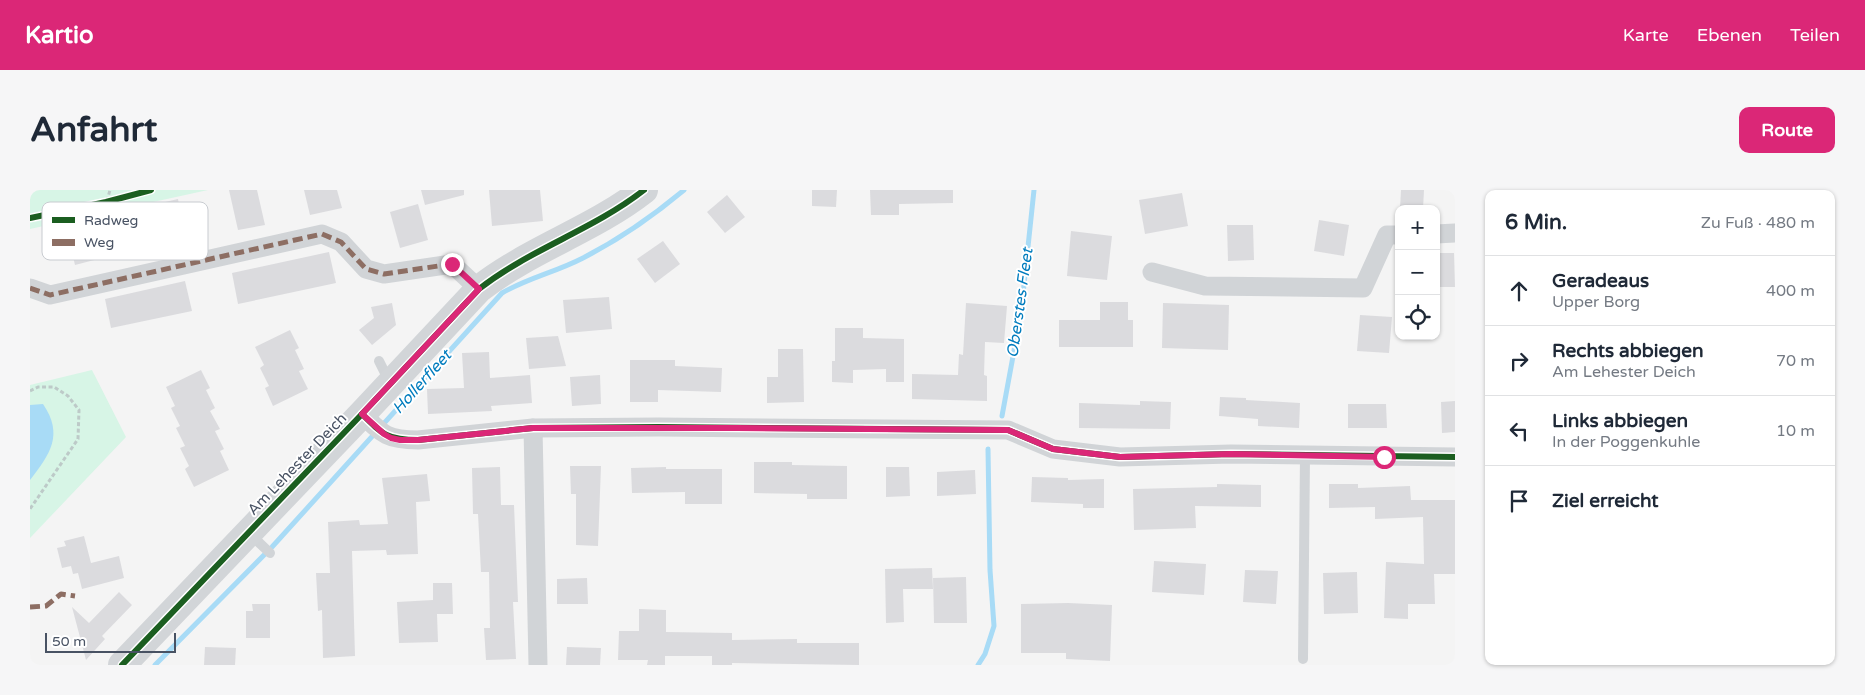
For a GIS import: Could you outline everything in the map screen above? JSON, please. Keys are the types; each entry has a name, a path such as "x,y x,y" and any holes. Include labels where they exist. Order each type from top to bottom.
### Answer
{"street":[{"name":"Am Lehester Deich","path":"122,665 261,544 373,424 384,373 497,275 601,219 644,190"},
{"path":"1440,234 1455,233"},
{"path":"208,259 322,234 341,242 366,269 384,274 452,264 479,289"},
{"path":"1152,272 1205,286 1363,288 1387,235 1395,235"},
{"path":"30,288 50,294 204,260"},
{"path":"373,424 391,438 418,440 533,428 673,427 1008,430 1053,449 1120,457 1231,454 1455,457"},
{"path":"533,428 538,665"}],"lane":[{"path":"1302,659 1305,456"}],"path":[{"path":"106,202 110,190"},
{"path":"106,202 151,190"},
{"path":"30,391 38,386 54,387 68,396 79,410 78,439 30,509"}],"green space":[{"path":"30,190 208,190 153,202 42,202 42,226 30,229"},
{"path":"92,370 126,437 30,538 30,385"}],"water":[{"path":"43,404 53,425 52,444 43,462 30,480 30,405"}],"building":[{"path":"229,190 257,190 265,225 238,230"},
{"path":"304,190 337,190 342,208 310,215"},
{"path":"421,190 464,190 464,195 425,205"},
{"path":"489,190 540,190 543,221 492,226"},
{"path":"812,190 837,190 836,207 812,206"},
{"path":"870,190 953,190 953,203 899,204 899,215 871,215"},
{"path":"1401,190 1424,190 1423,205 1400,205"},
{"path":"1182,193 1188,226 1145,234 1139,200"},
{"path":"727,195 745,217 725,233 707,212"},
{"path":"178,199 179,202 165,202"},
{"path":"418,204 428,240 400,248 390,212"},
{"path":"1319,220 1349,225 1344,256 1314,251"},
{"path":"1227,225 1253,225 1254,260 1228,261"},
{"path":"1071,231 1112,236 1107,280 1067,276"},
{"path":"663,241 680,264 655,283 637,259"},
{"path":"329,252 336,283 238,304 232,273"},
{"path":"1440,253 1454,253 1455,287 1440,287"},
{"path":"74,260 94,260 75,265"},
{"path":"185,281 192,311 111,328 105,299"},
{"path":"609,297 612,329 566,333 563,300"},
{"path":"1100,302 1128,302 1128,320 1133,320 1133,347 1059,347 1059,320 1100,320"},
{"path":"392,303 396,325 372,345 359,330 374,318 371,307"},
{"path":"966,303 1007,306 1004,343 985,342 984,375 987,376 987,401 912,399 912,374 958,375 959,354 963,355"},
{"path":"1163,303 1229,305 1228,350 1162,348"},
{"path":"1360,315 1392,317 1389,353 1357,351"},
{"path":"835,328 863,328 863,338 904,339 904,382 886,382 886,369 853,370 853,383 832,382 832,361 835,361"},
{"path":"290,330 299,348 295,350 304,369 299,371 308,389 273,406 265,388 269,386 260,368 264,365 255,347"},
{"path":"558,336 566,366 529,369 526,338"},
{"path":"778,349 803,349 804,402 767,403 767,377 778,377"},
{"path":"489,352 490,378 530,375 532,403 491,406 492,411 428,414 427,389 464,388 462,353"},
{"path":"630,360 675,360 675,366 722,368 721,392 658,390 658,402 630,402"},
{"path":"201,370 210,388 206,390 215,408 210,411 220,429 215,431 224,449 220,451 229,470 194,487 185,469 189,466 180,448 185,446 176,428 180,426 171,408 175,406 166,387"},
{"path":"600,375 601,404 572,406 570,377"},
{"path":"1220,397 1300,403 1299,428 1258,426 1258,419 1219,416"},
{"path":"1140,401 1171,402 1170,429 1079,428 1079,403 1140,405"},
{"path":"1455,401 1455,432 1442,433 1441,402"},
{"path":"1348,404 1386,404 1387,428 1348,428"},
{"path":"754,462 792,462 792,465 847,466 847,499 807,499 807,494 754,493"},
{"path":"570,466 601,466 598,546 576,545 576,494 571,494"},
{"path":"500,467 501,505 514,505 518,602 513,602 516,659 486,660 484,628 490,628 489,572 481,572 478,514 473,514 472,468"},
{"path":"666,467 666,469 722,469 722,504 685,504 685,492 632,493 631,468"},
{"path":"886,467 909,467 910,496 886,497"},
{"path":"975,470 976,494 937,496 937,472"},
{"path":"427,474 430,501 416,502 418,554 387,555 386,550 352,551 355,656 323,658 322,610 318,611 316,573 330,573 328,522 359,520 360,525 388,524 382,478"},
{"path":"1032,477 1068,478 1068,480 1104,479 1104,508 1083,508 1083,504 1031,502"},
{"path":"1217,484 1261,485 1261,507 1195,506 1196,528 1134,530 1133,489 1217,487"},
{"path":"1329,484 1358,484 1358,488 1410,486 1411,500 1455,500 1455,574 1434,574 1435,604 1408,604 1408,619 1384,618 1386,562 1424,564 1423,517 1375,519 1375,507 1329,508"},
{"path":"84,536 91,563 119,556 124,578 82,589 78,573 73,574 71,566 62,568 57,548 66,546 64,541"},
{"path":"1154,561 1206,564 1204,595 1152,592"},
{"path":"932,568 933,589 903,589 904,622 886,623 885,569"},
{"path":"1245,570 1278,571 1276,604 1243,602"},
{"path":"1357,572 1358,613 1324,614 1323,573"},
{"path":"966,577 967,623 934,623 933,578"},
{"path":"587,578 588,604 557,604 557,579"},
{"path":"433,583 452,583 453,614 437,614 438,642 399,643 397,602 433,600"},
{"path":"119,592 132,605 102,636 105,639 86,660 72,607 89,623"},
{"path":"1068,603 1112,605 1110,661 1066,659 1066,653 1021,653 1021,604"},
{"path":"252,604 270,604 270,638 246,638 246,611 253,611"},
{"path":"639,609 666,610 666,632 732,633 732,640 797,639 797,643 859,643 859,665 732,663 732,665 712,665 712,656 665,656 665,665 647,665 648,660 618,660 619,631 639,631"},
{"path":"205,647 236,648 235,665 204,665"},
{"path":"567,647 601,648 600,665 566,665"}],"waterway":[{"name":"Hollerfleet","path":"155,665 272,547 502,293 573,263 596,251 635,227 684,190"},
{"name":"Oberstes Fleet","path":"1002,416 1021,313 1034,190"},
{"name":"Oberstes Fleet","path":"978,665 985,654 994,626 990,570 988,449"}],"marked path":[{"path":"208,260 322,234 341,242 366,269 384,274 452,264 479,289"},
{"path":"30,288 50,295 206,260"},
{"path":"30,607 46,606 61,594 75,596"}],"cycle path":[{"path":"106,202 151,190"},
{"path":"122,665 479,289 519,262 604,217 644,190"},
{"path":"30,218 42,215"},
{"path":"362,414 375,427 387,435 408,440 533,428 658,427 1008,430 1053,449 1120,457 1231,454 1455,457"}],"route":[{"path":"452,264 479,289 362,414 374,426 391,438 418,440 533,428 658,427 1008,430 1053,449 1120,457 1231,454 1384,457"}]}
